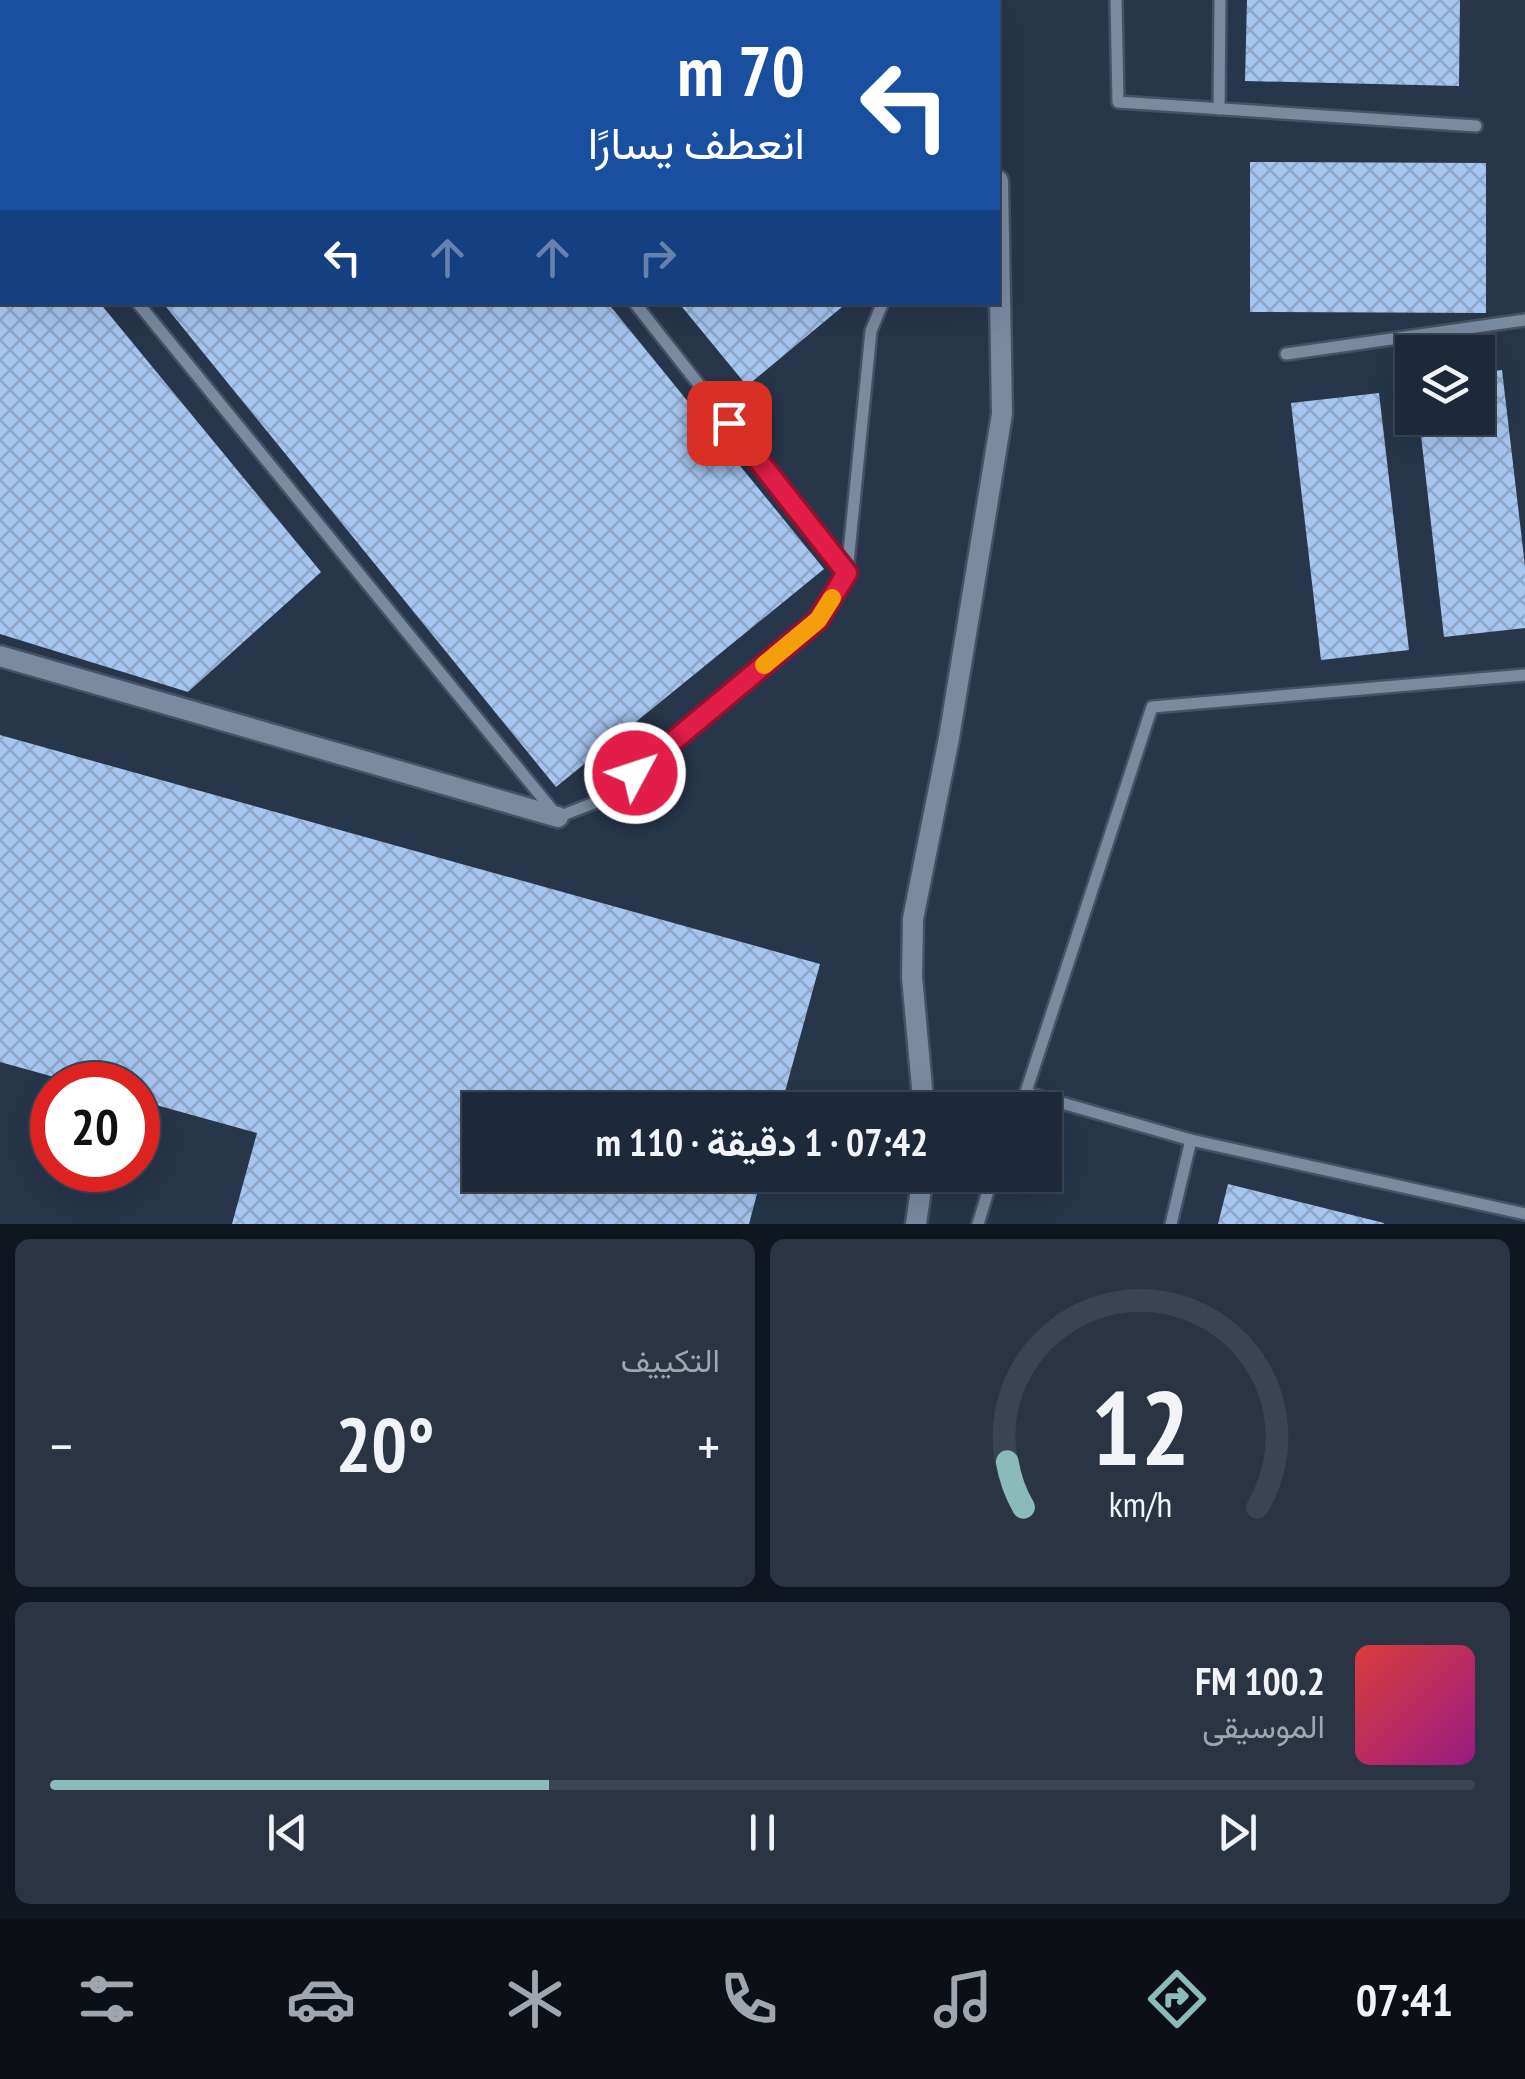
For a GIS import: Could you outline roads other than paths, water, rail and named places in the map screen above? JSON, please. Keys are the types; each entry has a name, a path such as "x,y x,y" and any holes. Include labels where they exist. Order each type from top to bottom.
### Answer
{"street":[{"path":"922,1092 912,977 912,919 950,738 1002,414 1000,298"},
{"path":"0,656 558,817"},
{"path":"916,1224 921,1192"}],"lane":[{"path":"1116,0 1118,102 1476,126"},
{"path":"1219,109 1220,0"},
{"path":"139,305 558,817 604,799 818,620 847,573 871,332 882,305"},
{"path":"636,305 847,573"},
{"path":"1286,354 1525,320"},
{"path":"1028,1092 1152,707 1525,675"},
{"path":"1062,1104 1190,1140 1525,1214"},
{"path":"1171,1224 1190,1140"},
{"path":"978,1224 988,1192"}]}
